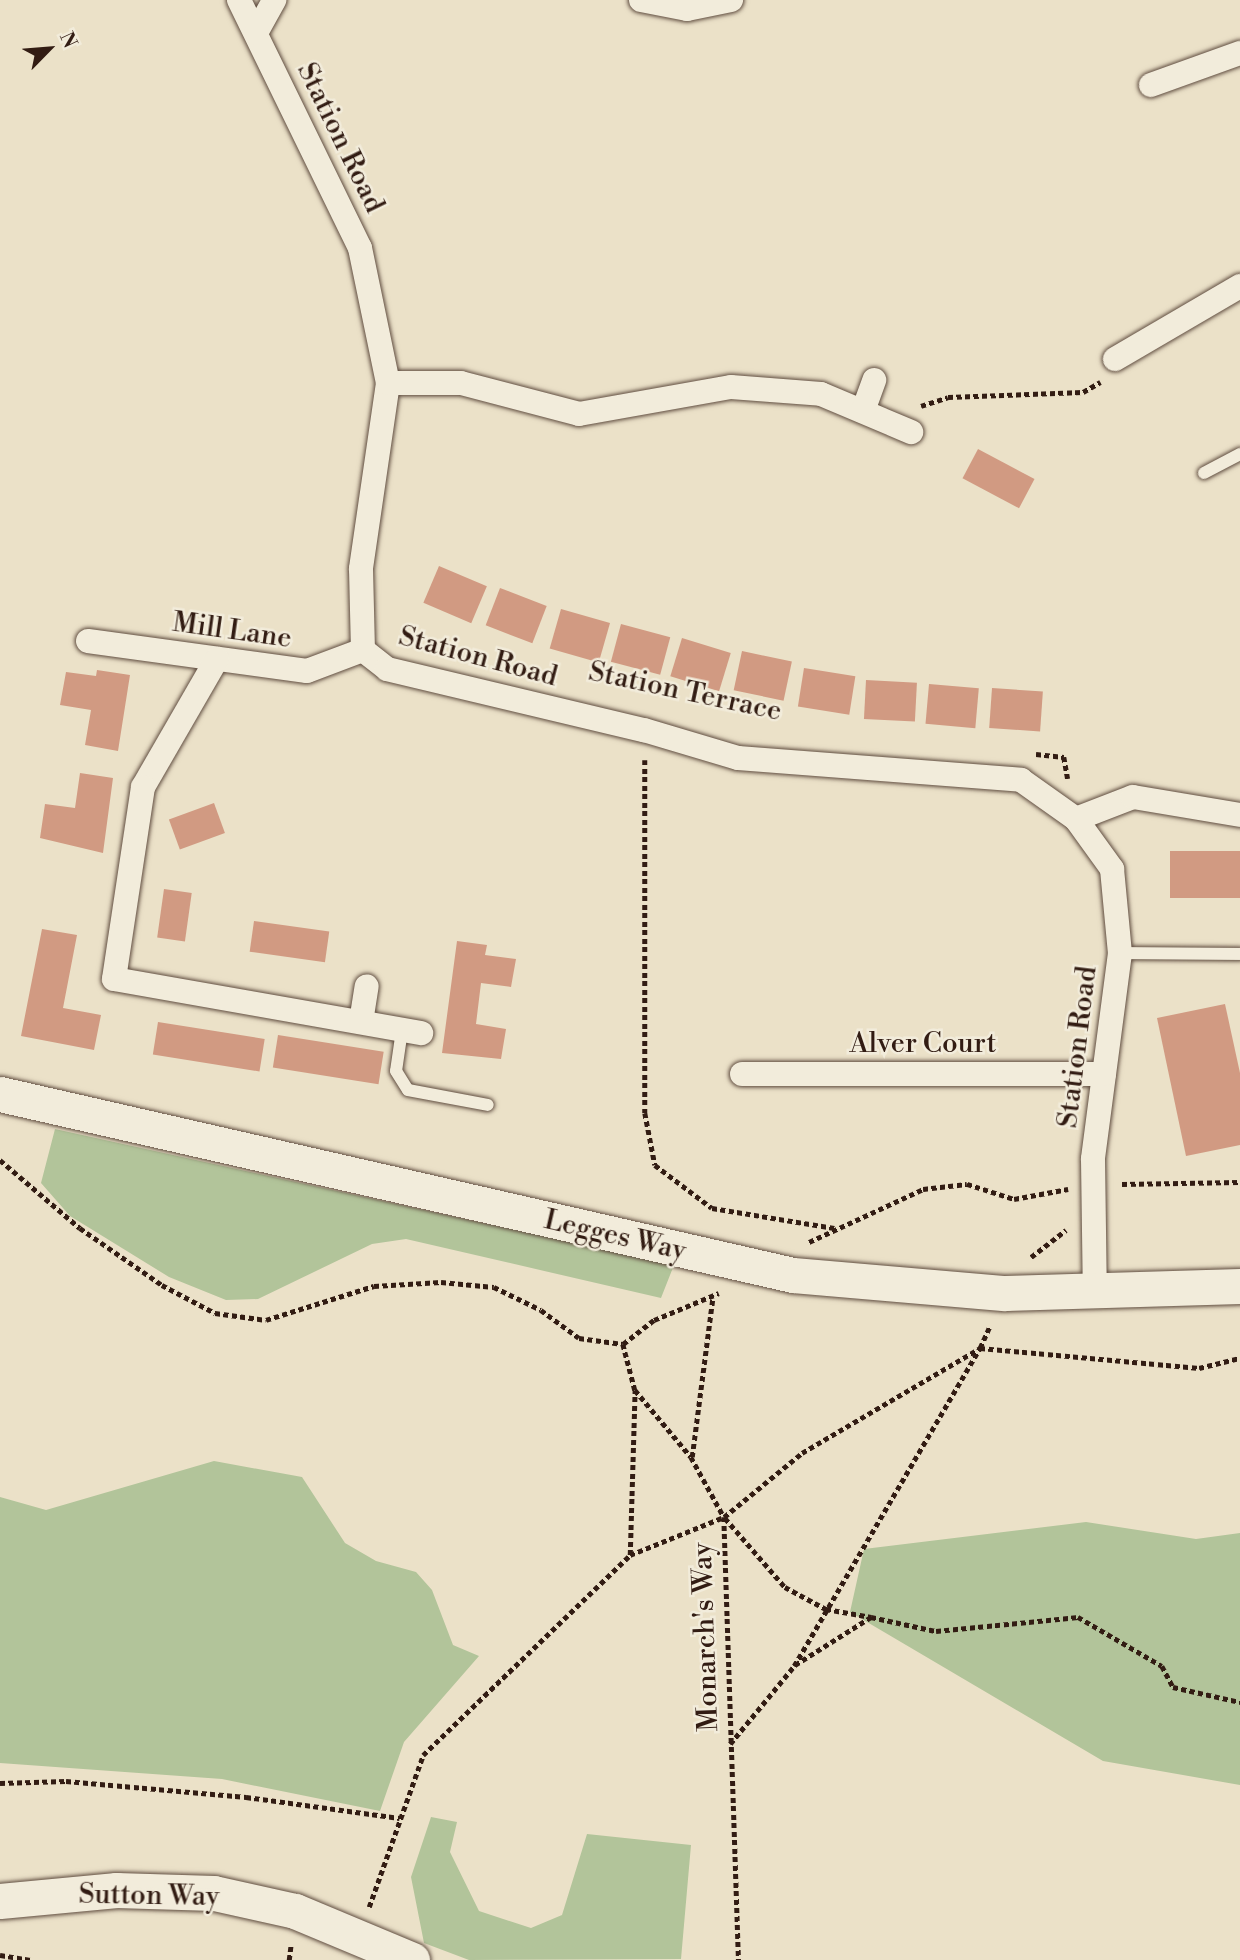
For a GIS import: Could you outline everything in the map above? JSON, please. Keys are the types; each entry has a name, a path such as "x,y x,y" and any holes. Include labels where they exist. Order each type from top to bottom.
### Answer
{"street":[{"name":"Station Road","path":"239,0 360,248 388,383 361,569 363,650 387,669 644,730 738,758 1021,780 1076,820 1112,869 1120,953 1104,1074 1093,1195 1095,1295"},
{"path":"256,33 274,0"},
{"path":"640,0 687,9 732,0"},
{"path":"1151,85 1240,53"},
{"path":"1115,359 1240,286"},
{"path":"872,414 874,380"},
{"path":"388,383 461,383 579,414 732,387 821,394 911,432"},
{"name":"Mill Lane","path":"88,641 307,671 363,650"},
{"path":"217,659 143,787 114,979 411,1031"},
{"path":"1076,820 1133,797 1240,815"},
{"path":"361,1022 367,986"},
{"name":"Alver Court","path":"742,1074 1104,1074"},
{"name":"Legges Way","path":"0,1094 722,1261 793,1275 1005,1293 1095,1295 1240,1286"},
{"name":"Sutton Way","path":"0,1901 116,1890 214,1893 295,1911 359,1934 412,1960"}],"lane":[{"path":"1204,473 1240,454"},
{"path":"1120,953 1240,954"},
{"path":"411,1031 396,1071 408,1090 488,1105"}],"path":[{"path":"872,414 948,397 1083,391 1110,376 1115,359"},
{"path":"644,730 645,1113 656,1165 712,1208 834,1228"},
{"path":"1023,753 1064,757 1076,820"},
{"path":"0,1160 80,1228 162,1285 215,1313 266,1320 374,1286 441,1282 494,1287 541,1310 579,1338 623,1344 654,1320 728,1288"},
{"path":"796,1249 834,1228 923,1189 967,1184 1014,1199 1093,1195 1190,1179 1240,1182"},
{"path":"730,1744 794,1666 980,1348 1013,1272 1093,1195"},
{"path":"691,1457 713,1296"},
{"name":"Monarch's Way","path":"623,1344 635,1390 691,1457 724,1517 739,1960"},
{"path":"359,1934 423,1755 630,1555 724,1517 802,1453 980,1348 1199,1368 1240,1359"},
{"path":"630,1555 635,1390"},
{"path":"724,1517 785,1587 826,1609 936,1631 1078,1617 1162,1666 1173,1687 1240,1702"},
{"path":"794,1666 871,1617"},
{"path":"0,1783 80,1782 400,1818"},
{"path":"0,1955 31,1960"}],"green space":[{"path":"55,1129 674,1265 661,1298 406,1239 372,1244 258,1299 226,1300 169,1277 70,1216 41,1183"},
{"path":"214,1461 302,1477 345,1543 376,1561 416,1572 432,1590 453,1645 479,1656 404,1742 380,1811 222,1779 0,1763 0,1497 46,1510"},
{"path":"1086,1522 1196,1539 1240,1533 1240,1785 1103,1761 850,1612 864,1549"},
{"path":"431,1817 457,1822 450,1852 479,1911 531,1928 562,1915 587,1834 691,1845 681,1959 469,1960 424,1943 411,1877"}],"building":[{"path":"978,449 1035,479 1019,508 963,478"},
{"path":"439,566 487,586 471,623 423,603"},
{"path":"500,588 547,606 532,643 486,625"},
{"path":"561,609 610,623 599,662 550,648"},
{"path":"621,624 670,637 660,675 611,662"},
{"path":"682,638 731,653 719,691 670,676"},
{"path":"742,651 792,662 784,701 734,690"},
{"path":"804,668 855,676 849,715 798,707"},
{"path":"97,670 130,675 118,751 85,745 91,710 60,705 66,672 96,676"},
{"path":"866,680 917,683 915,722 864,719"},
{"path":"929,684 979,688 975,728 926,724"},
{"path":"992,688 1043,692 1040,731 989,728"},
{"path":"80,773 113,778 103,853 40,838 45,804 75,808"},
{"path":"214,803 225,833 180,849 169,819"},
{"path":"1170,851 1240,851 1240,898 1170,898"},
{"path":"164,889 192,893 185,941 157,938"},
{"path":"254,921 329,932 325,962 250,952"},
{"path":"42,929 77,935 63,1008 101,1015 94,1050 21,1036"},
{"path":"457,941 487,945 485,955 516,959 511,987 481,983 476,1024 506,1029 501,1059 442,1053"},
{"path":"1225,1004 1240,1073 1240,1145 1186,1156 1157,1018"},
{"path":"158,1022 265,1039 260,1071 153,1055"},
{"path":"278,1035 384,1052 379,1084 273,1068"}]}
